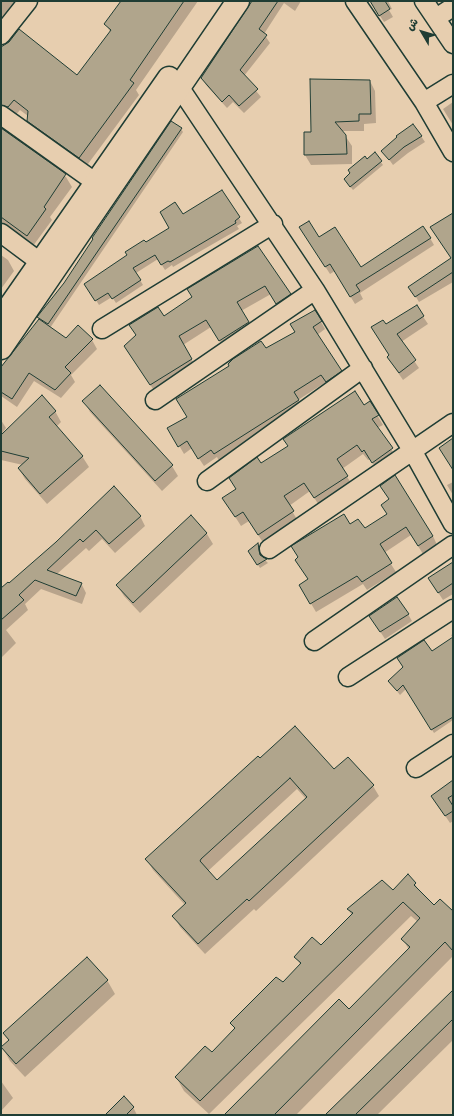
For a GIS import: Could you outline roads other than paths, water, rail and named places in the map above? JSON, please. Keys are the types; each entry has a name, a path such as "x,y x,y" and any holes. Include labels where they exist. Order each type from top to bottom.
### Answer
{"main road":[{"path":"1,348 174,84 221,1"},
{"path":"1,319 95,182 174,84 238,1"}],"street":[{"path":"1,35 28,1"},
{"path":"355,1 424,102 453,152"},
{"path":"424,1 453,44"},
{"path":"436,18 453,7"},
{"path":"174,84 273,224 315,290 412,450 453,524"},
{"path":"424,102 453,84"},
{"path":"1,115 95,182"},
{"path":"102,329 273,224"},
{"path":"1,233 40,262"},
{"path":"155,400 315,290"},
{"path":"207,481 363,368"},
{"path":"268,548 453,423"},
{"path":"314,641 453,545"},
{"path":"348,677 453,609"},
{"path":"416,768 453,744"}]}
